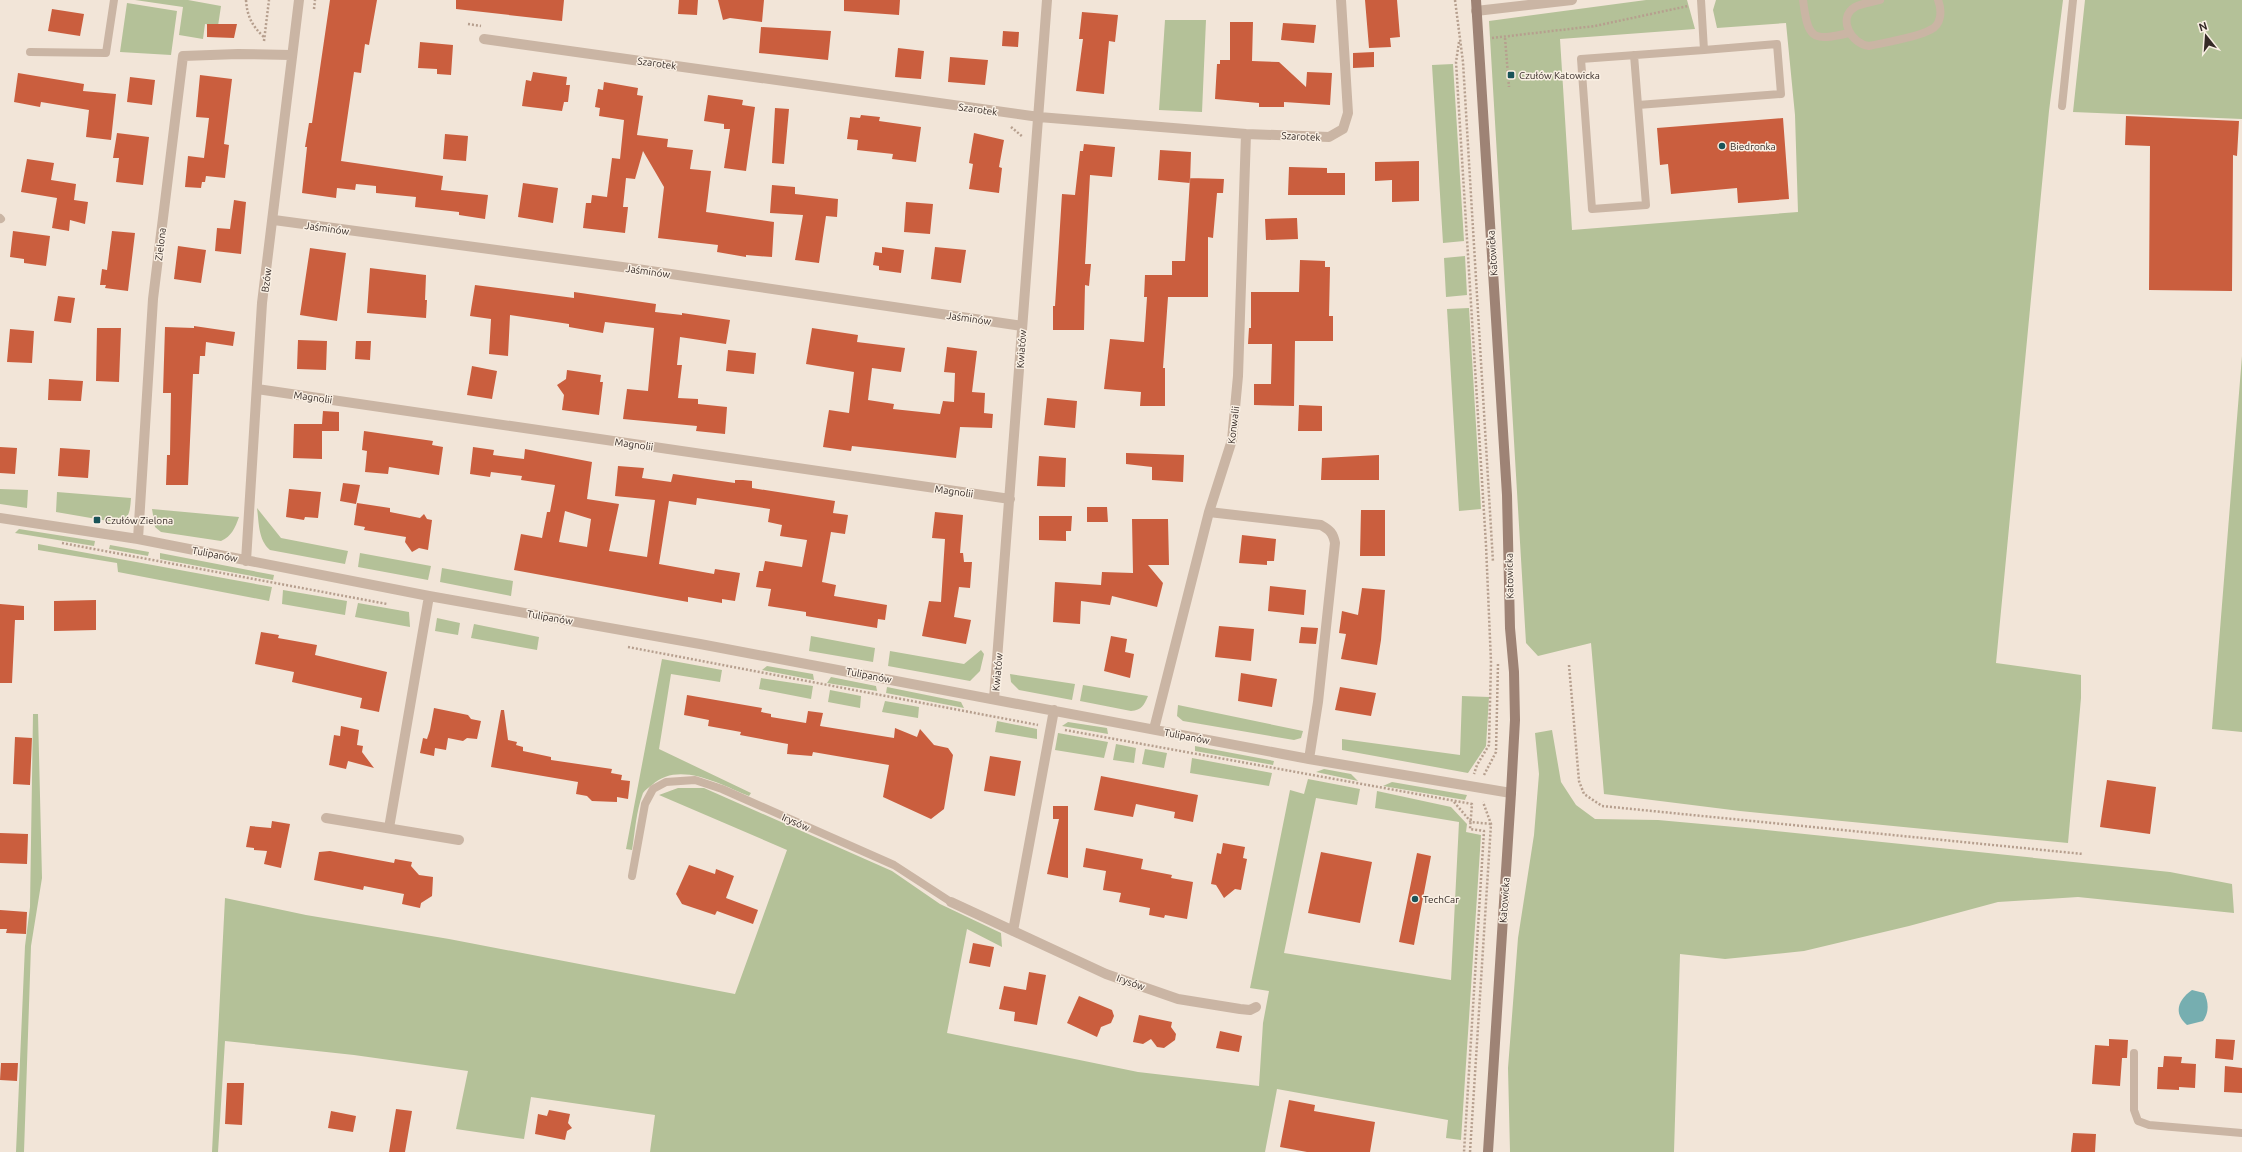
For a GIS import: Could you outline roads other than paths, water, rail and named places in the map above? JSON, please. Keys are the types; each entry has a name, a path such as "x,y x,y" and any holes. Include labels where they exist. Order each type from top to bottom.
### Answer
{"main road":[{"name":"Katowicka","path":"1476,0 1507,495 1510,628 1514,686 1511,793 1488,1152"}],"street":[{"name":"Bzów","path":"246,560 262,303 274,220 291,55 299,0"},
{"name":"Kwiatów","path":"994,699 1047,0"},
{"name":"Szarotek","path":"484,39 1039,117 1246,134 1330,138 1344,129 1348,113 1341,0"},
{"path":"1476,11 1572,0"},
{"name":"Zielona","path":"138,539 153,298 183,56 262,54 291,55"},
{"name":"Konwalii","path":"1154,730 1209,512 1232,440 1238,376 1246,134"},
{"name":"Jaśminów","path":"274,220 637,269 1022,326"},
{"name":"Magnolii","path":"257,389 1010,499"},
{"path":"1209,512 1321,525 1328,529 1333,535 1335,543 1318,702 1309,759"},
{"name":"Tulipanów","path":"0,518 138,539 428,596 1054,710 1309,759 1511,793"},
{"path":"389,828 428,596"},
{"path":"1013,931 1054,710"},
{"path":"326,818 459,840"},
{"name":"Irysów","path":"951,902 1106,974 1178,999 1240,1009 1250,1010 1256,1007"}],"lane":[{"path":"30,52 106,53 114,0"},
{"path":"1803,0 1806,25 1812,33 1826,38 1849,33"},
{"path":"1880,0 1856,7 1851,12 1847,25 1849,33 1853,40 1860,45 1869,46 1931,30 1940,19 1941,12 1938,0"},
{"path":"2062,106 2073,0"},
{"path":"1701,1 1704,50"},
{"path":"1634,55 1638,105 1646,205 1592,209 1580,60 1634,55 1777,44 1781,94 1638,105"},
{"name":"Irysów","path":"632,876 645,804 654,789 666,782 695,780 722,789 894,865 951,902"},
{"path":"2134,1054 2134,1110 2138,1121 2149,1125 2242,1133"}],"water":[{"path":"2192,990 2204,993 2206,996 2207,1011 2203,1021 2187,1025 2180,1016 2179,1007 2183,998"}],"place":[{"name":"Czułów Katowicka","path":"1511,75"},
{"name":"Biedronka","path":"1722,146"},
{"name":"Czułów Zielona","path":"97,520"},
{"name":"TechCar","path":"1415,899"}]}
